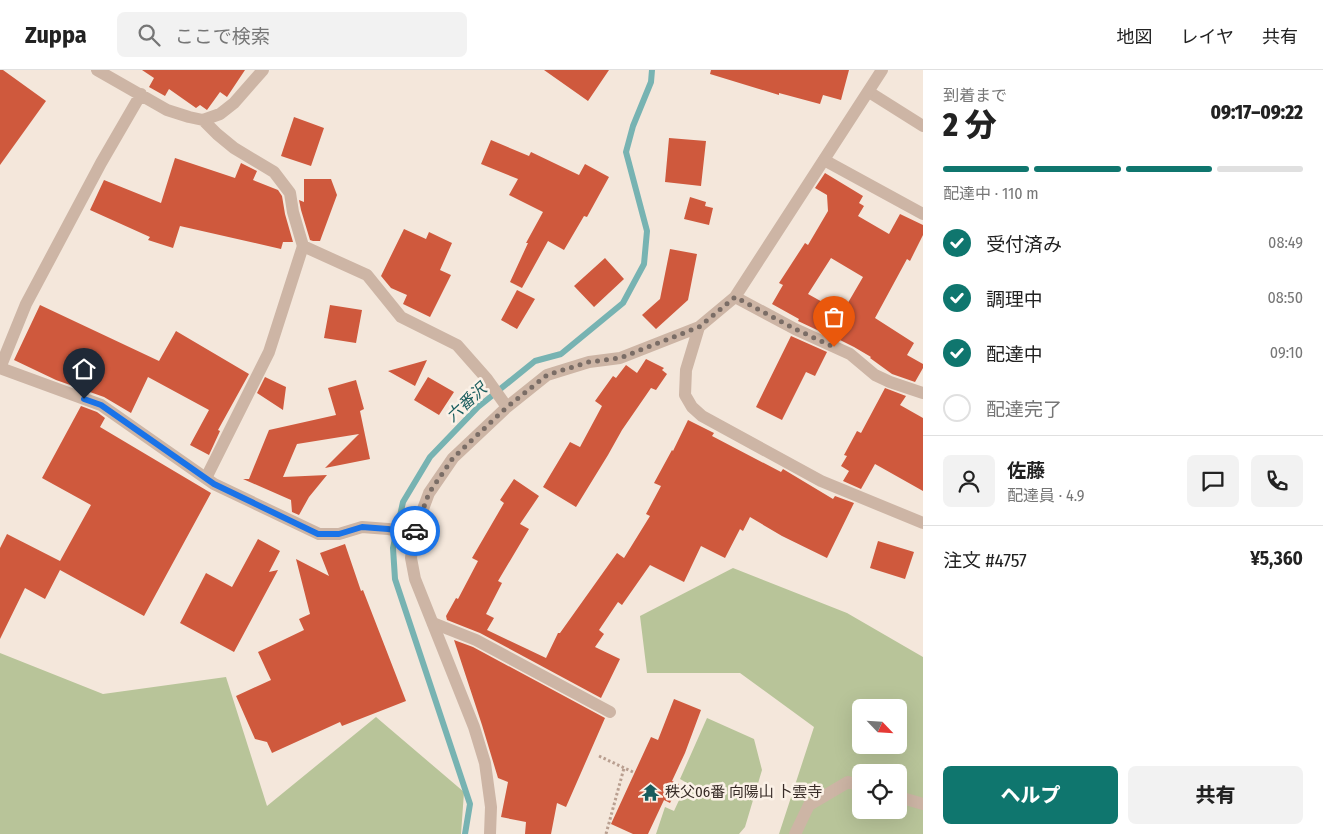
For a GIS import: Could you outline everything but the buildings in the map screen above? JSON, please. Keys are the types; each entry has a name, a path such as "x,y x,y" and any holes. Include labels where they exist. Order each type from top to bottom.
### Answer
{"street":[{"path":"97,70 167,110 204,120 220,114 234,103 263,70"},
{"path":"490,834 491,807 484,763 474,727 415,579 411,558 414,533 429,493 453,458 505,403 547,375 589,362 620,358 699,327 735,297 882,70"},
{"path":"869,92 923,126"},
{"path":"141,94 101,163 26,304 0,368 101,405 214,484 318,534 339,534 362,527 414,533"},
{"path":"204,120 234,148 274,172 290,193 302,246 269,352 206,478"},
{"path":"824,160 923,214"},
{"path":"302,246 367,275 401,316 457,344 505,403"},
{"path":"735,297 795,329 850,354 883,379 923,393"},
{"path":"699,327 686,370 685,395 692,407 702,416 821,481 923,523"},
{"path":"433,623 476,640 610,712"},
{"path":"794,834 809,805 848,782 852,783"},
{"path":"907,799 923,804"}],"path":[{"path":"599,756 635,773"},
{"path":"606,834 624,768"}],"green space":[{"path":"733,568 847,613 923,657 923,834 779,834 814,727 740,673 647,673 640,616"},
{"path":"0,653 103,694 226,677 267,806 376,717 464,792 461,834 0,834"},
{"path":"707,718 754,739 762,770 745,827 739,834 656,834 665,807 674,811 687,783 680,779"}],"waterway":[{"name":"六番沢","path":"465,834 470,804 395,579 393,548 403,502 430,457 478,407 535,361 561,354 623,303 644,264 647,231 626,152 633,126 651,82 652,70"}],"way so far":[{"path":"415,531 429,493 453,458 507,407 547,375 589,362 620,358 699,327 735,297 795,329 834,347"}],"place":[{"name":"秩父06番 向陽山 卜雲寺","path":"651,792"}],"route":[{"path":"84,399 101,405 214,484 318,534 339,534 362,527 414,533 415,531"}]}
